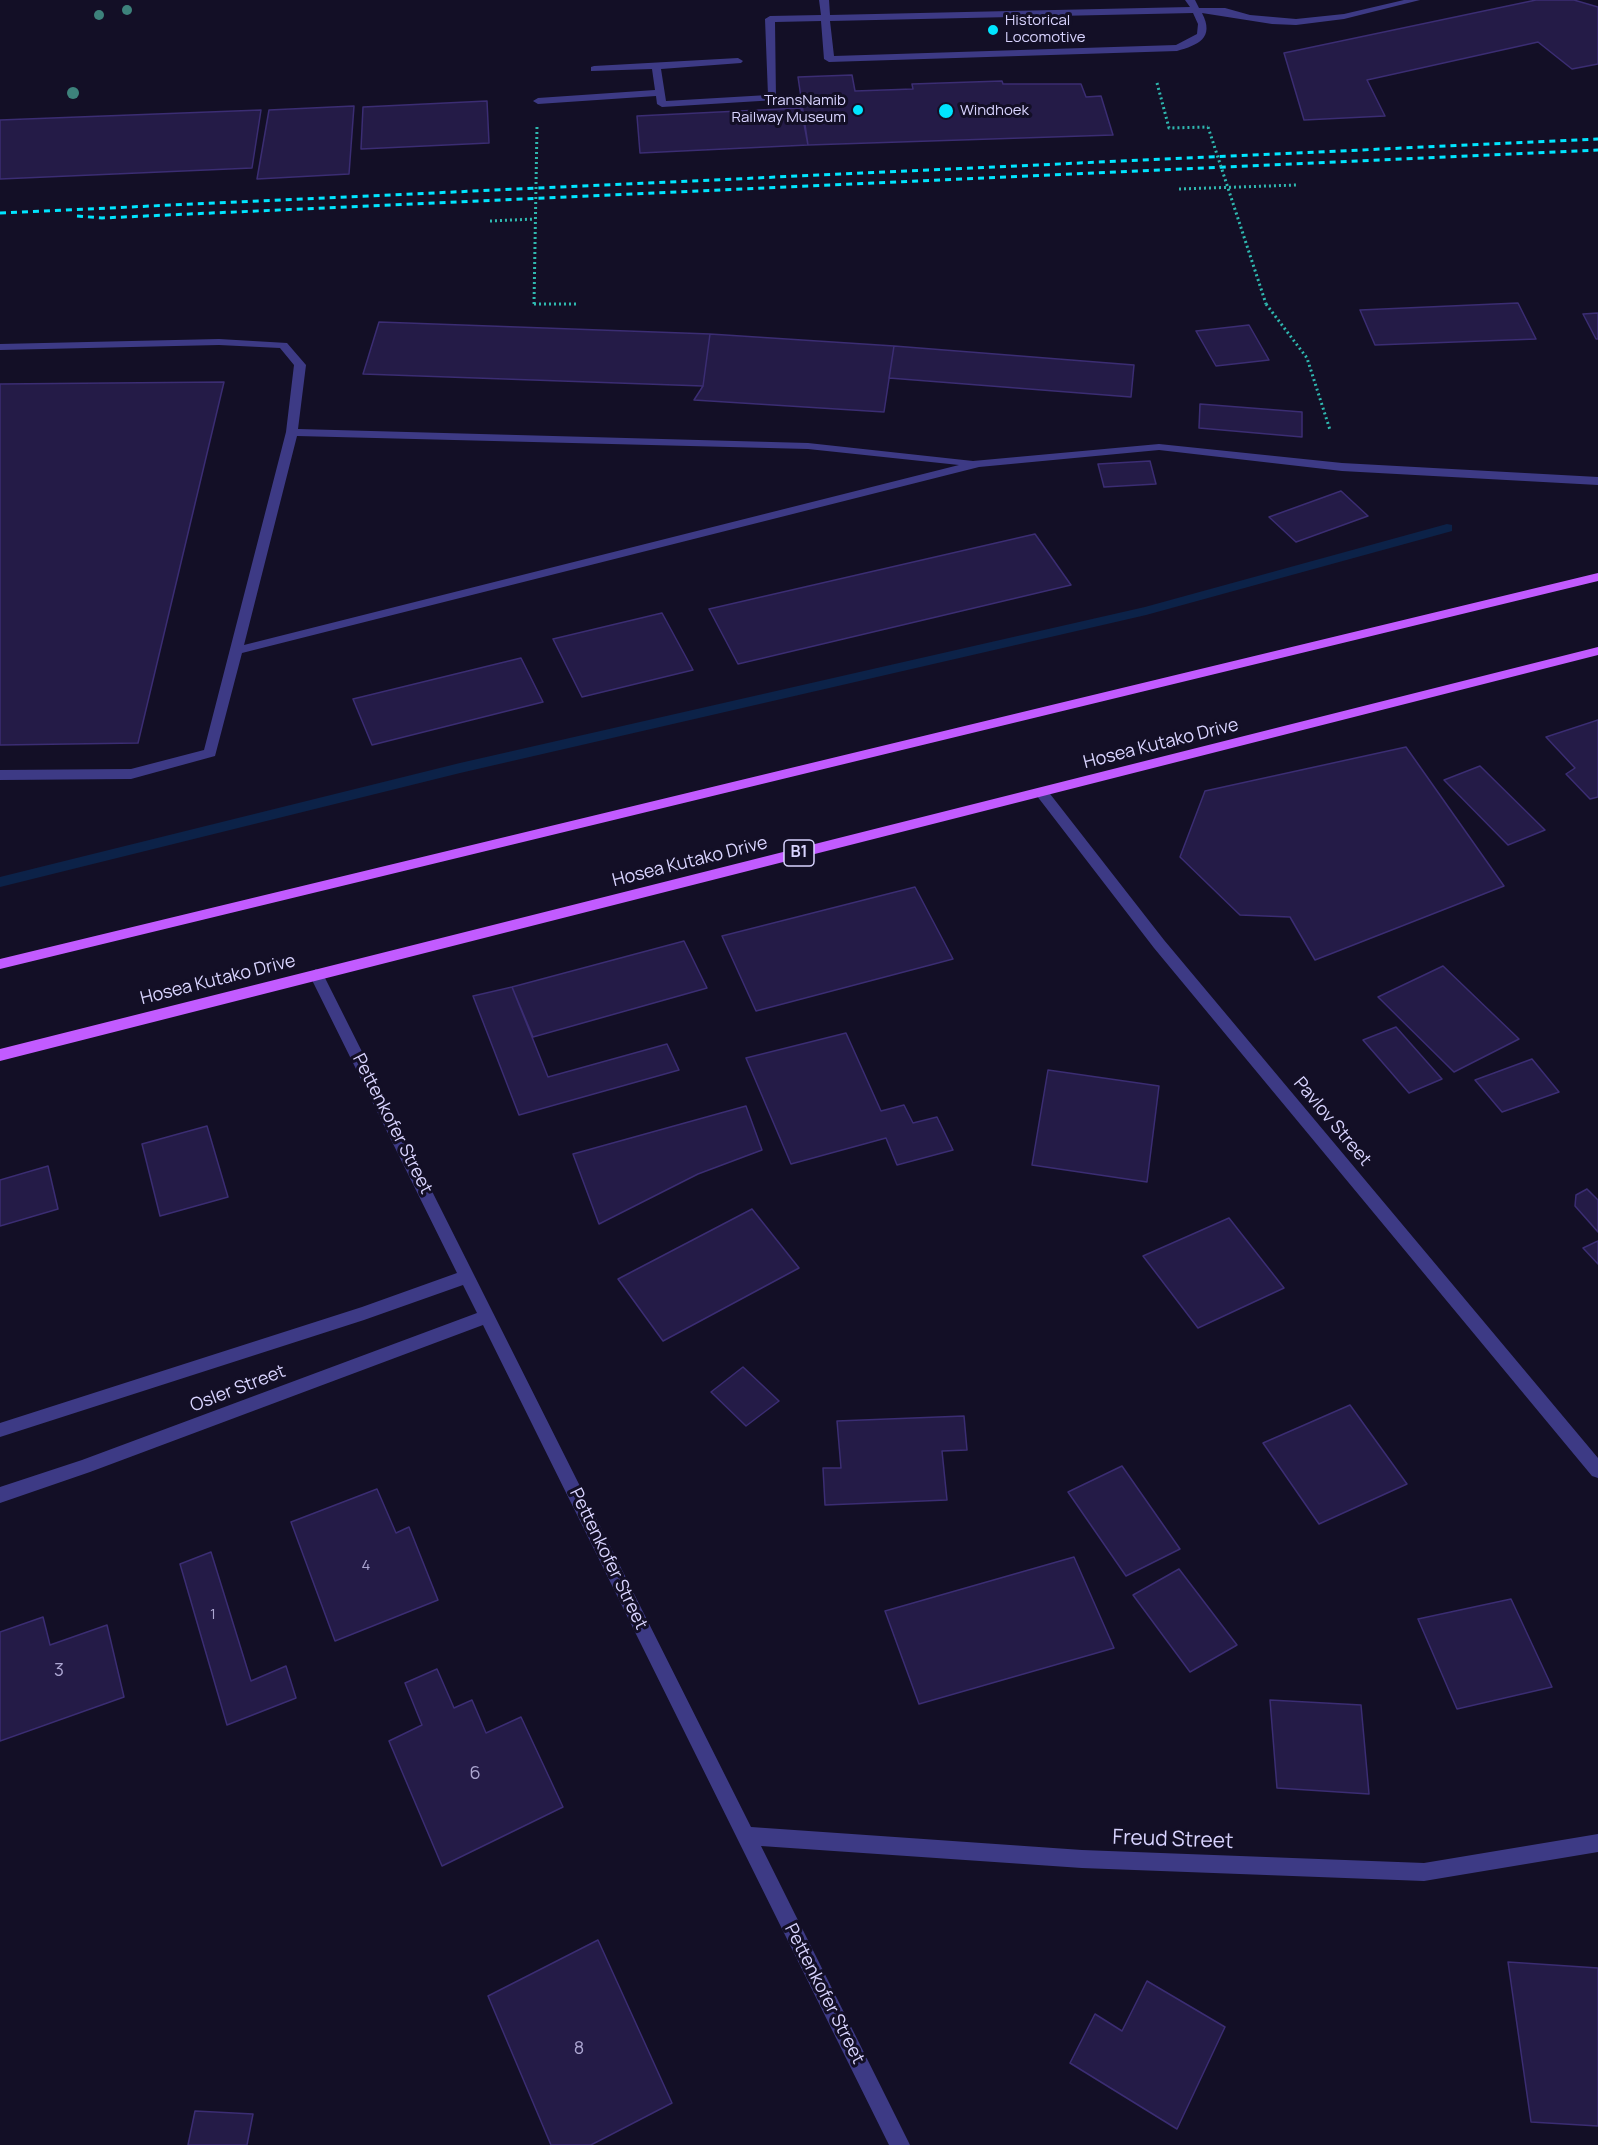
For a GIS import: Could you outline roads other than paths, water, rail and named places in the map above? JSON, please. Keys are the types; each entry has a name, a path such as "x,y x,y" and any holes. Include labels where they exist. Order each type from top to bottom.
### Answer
{"main road":[{"path":"0,964 1598,577"},
{"name":"Hosea Kutako Drive","path":"0,1054 1598,651"}],"street":[{"path":"824,0 829,59 1148,51 1177,48 1200,39 1204,31 1204,24 1190,0"},
{"path":"1200,0 1233,14"},
{"path":"656,66 662,104 773,98 770,20 1196,10 1266,21 1301,23 1335,20 1414,0"},
{"path":"594,69 738,61"},
{"path":"538,101 660,93"},
{"path":"0,347 219,342 283,345 300,365 292,432 210,753 131,774 0,775"},
{"path":"292,432 808,446 980,463"},
{"path":"235,651 980,463 1159,447 1342,468 1598,481"},
{"name":"Pavlov Street","path":"1042,793 1166,953 1598,1471"},
{"name":"Pettenkofer Street","path":"316,974 900,2145"},
{"path":"0,1430 364,1313 468,1276"},
{"name":"Osler Street","path":"0,1495 84,1467 488,1316"},
{"name":"Freud Street","path":"744,1836 1082,1859 1425,1872 1598,1843"}],"waterway":[{"path":"0,882 460,768 1146,611 1447,528"}],"railway":[{"path":"0,213 1598,139"},
{"path":"77,216 102,218 1598,150"}],"place":[{"name":"Historical Locomotive","path":"993,30"},
{"name":"TransNamib Railway Museum","path":"858,110"},
{"name":"Windhoek","path":"946,111"}]}
